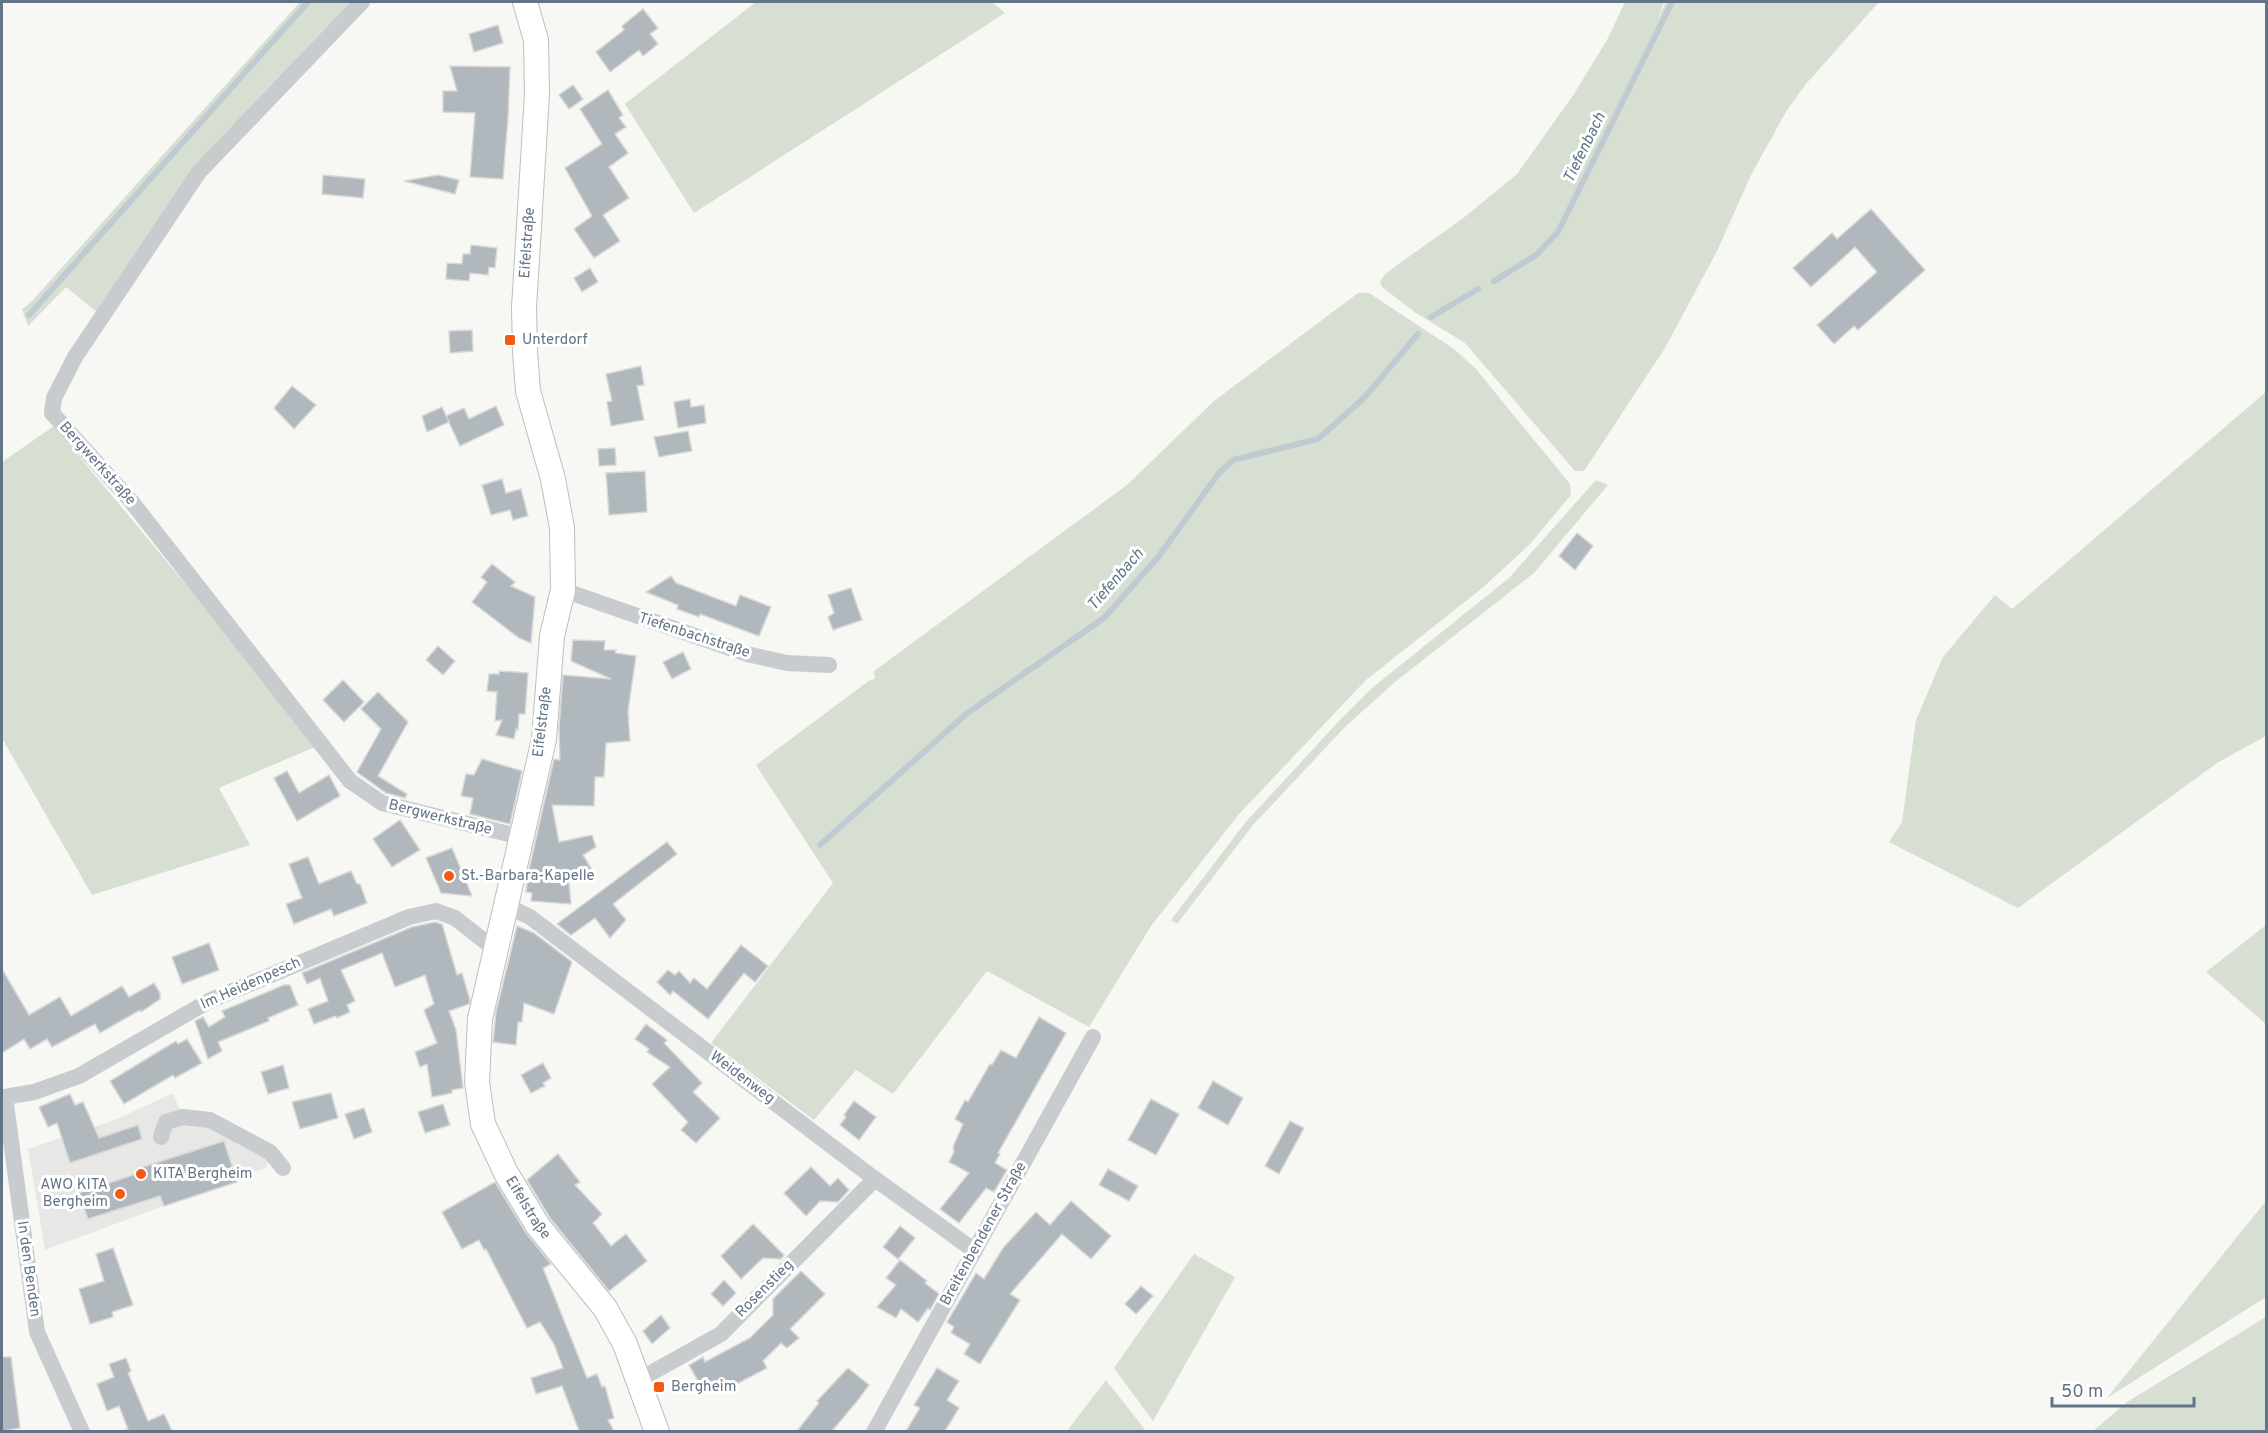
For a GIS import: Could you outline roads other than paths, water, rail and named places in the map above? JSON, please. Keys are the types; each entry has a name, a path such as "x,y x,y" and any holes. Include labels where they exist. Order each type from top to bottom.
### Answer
{"street":[{"name":"Bergwerkstraße","path":"362,2 199,172 75,357 54,398 52,413 131,501 350,781 382,803 521,837"},
{"name":"Eifelstraße","path":"525,2 536,40 537,94 524,308 525,352 528,391 553,479 562,528 563,590 552,636 544,739 480,1019 477,1082 483,1124 506,1173 538,1226 605,1308 625,1344 657,1431"},
{"name":"Tiefenbachstraße","path":"563,590 747,654 787,663 829,665"},
{"name":"Weidenweg","path":"507,906 530,917 875,1179 975,1251"},
{"name":"Im Heidenpesch","path":"5,1097 34,1092 79,1076 208,1001 409,917 436,911 455,918 497,951"},
{"name":"Breitenbendener Straße","path":"874,1431 1093,1037"},
{"name":"In den Benden","path":"5,1097 37,1332 82,1431"},
{"path":"160,1137 166,1122 183,1117 210,1120 270,1152 283,1168"},
{"name":"Rosenstieg","path":"638,1378 721,1334 875,1179"}],"waterway":[{"path":"29,315 308,2"},
{"name":"Tiefenbach","path":"1494,281 1536,255 1558,232 1672,2"},
{"name":"Tiefenbach","path":"1431,317 1478,289"},
{"name":"Tiefenbach","path":"820,845 966,714 1104,618 1159,556 1219,473 1233,460 1318,439 1364,398 1418,334"}],"place":[{"name":"Unterdorf","path":"510,340"},
{"name":"St.-Barbara-Kapelle","path":"449,876"},
{"name":"KITA Bergheim","path":"141,1174"},
{"name":"AWO KITA Bergheim","path":"120,1194"},
{"name":"Bergheim","path":"659,1387"}]}
